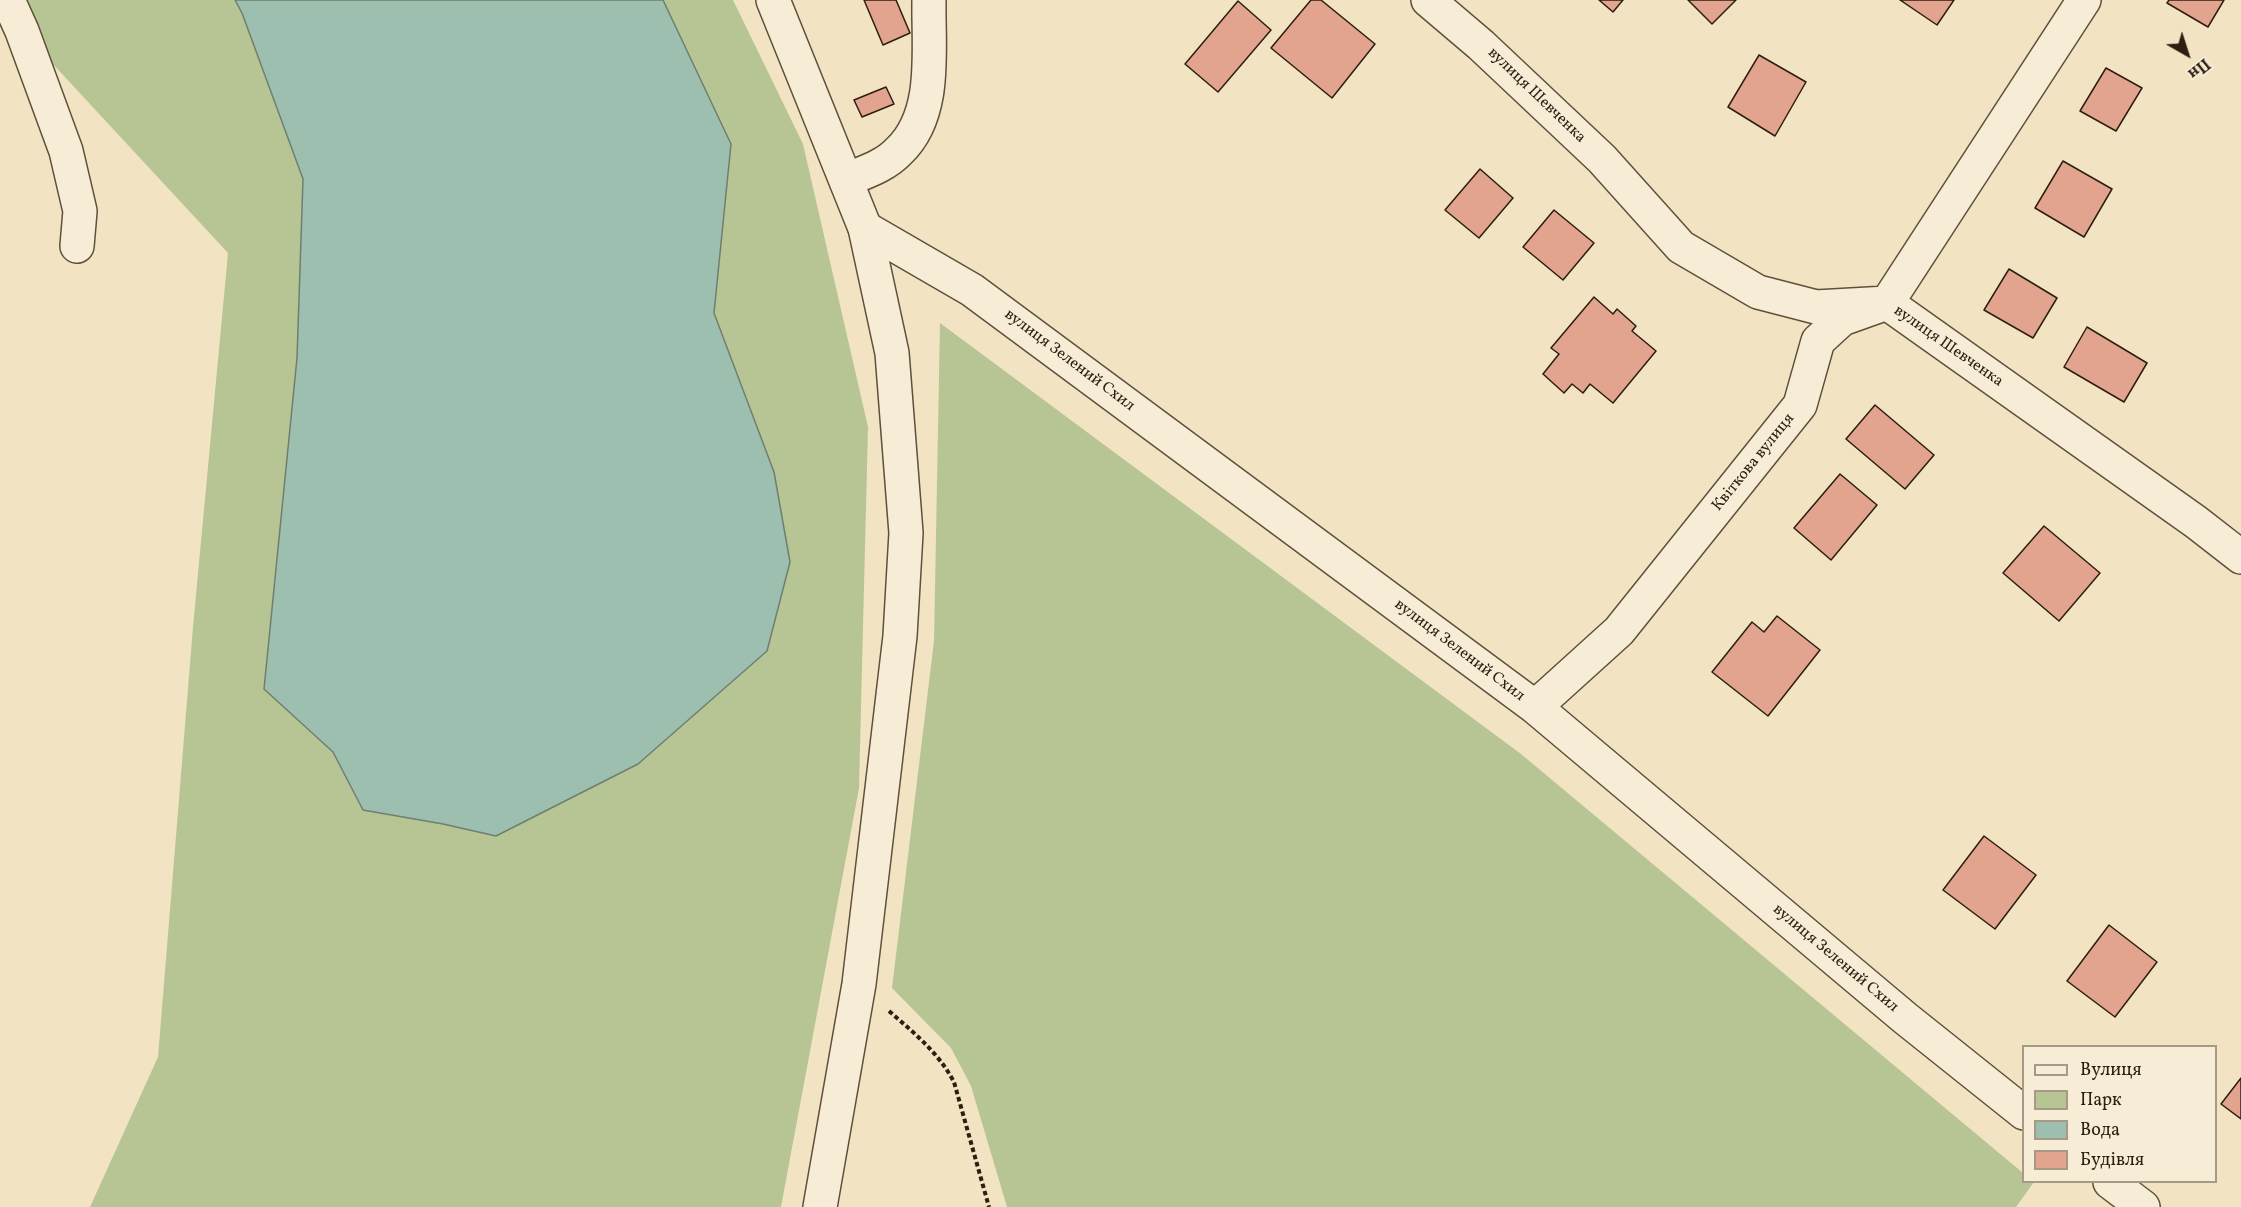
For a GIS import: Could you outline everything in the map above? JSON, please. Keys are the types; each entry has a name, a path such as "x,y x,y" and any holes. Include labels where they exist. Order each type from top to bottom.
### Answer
{"street":[{"path":"8,0 22,31 66,151 80,211 77,246"},
{"path":"773,0 865,228 892,353 906,533 900,636 859,984 820,1207"},
{"path":"846,180 878,167 899,151 912,134 922,112 928,81 929,0"},
{"name":"вулиця Шевченка","path":"1428,0 1481,45 1602,159 1681,247 1758,292 1816,306 1887,303 2241,556"},
{"path":"1887,303 2084,0"},
{"name":"вулиця Зелений Схил","path":"865,228 972,290 1534,707 1905,1018 2022,1111"},
{"name":"Квіткова вулиця","path":"1534,707 1619,631 1800,405 1818,341 1842,319 1887,303"},
{"path":"2111,1183 2143,1207"}],"path":[{"path":"859,984 931,1048 944,1064 954,1082 989,1207"}],"green space":[{"path":"0,0 235,0 242,13 303,178 297,358 264,689 333,752 363,810 496,836 638,764 767,651 790,562 774,472 714,312 731,144 663,0 733,0 803,144 868,427 859,788 781,1207 90,1207 158,1057 193,627 228,253 0,7"},
{"path":"940,323 1521,754 2022,1172 2022,1183 2033,1183 2016,1207 1007,1207 971,1086 951,1048 892,988 934,641"}],"water":[{"path":"235,0 663,0 731,144 714,313 774,472 790,562 767,651 638,764 496,836 363,810 333,752 264,689 297,358 303,179 242,13"}],"building":[{"path":"864,0 896,0 910,33 883,45"},
{"path":"1311,0 1321,0 1375,44 1332,98 1271,48"},
{"path":"1599,0 1623,0 1613,12"},
{"path":"1688,0 1736,0 1712,24"},
{"path":"1900,0 1954,0 1937,25"},
{"path":"2169,0 2224,0 2208,27 2167,3"},
{"path":"1238,1 1271,30 1218,92 1185,64"},
{"path":"1759,55 1806,82 1775,136 1728,107"},
{"path":"2106,68 2142,88 2116,131 2080,111"},
{"path":"886,87 894,104 862,117 854,100"},
{"path":"2063,161 2112,189 2084,237 2035,208"},
{"path":"1480,169 1513,198 1479,238 1445,210"},
{"path":"1554,210 1594,243 1563,280 1523,247"},
{"path":"2009,269 2057,298 2033,338 1984,310"},
{"path":"1594,297 1613,314 1617,309 1636,326 1632,331 1656,351 1613,403 1590,384 1583,393 1572,384 1564,393 1543,374 1559,354 1551,348"},
{"path":"2087,327 2147,363 2124,402 2064,367"},
{"path":"1875,405 1934,455 1905,489 1846,439"},
{"path":"1840,474 1877,505 1831,560 1794,528"},
{"path":"2044,526 2100,573 2059,621 2003,573"},
{"path":"1777,616 1820,650 1768,716 1712,672 1752,622 1764,632"},
{"path":"1984,836 2036,875 1995,929 1943,890"},
{"path":"2109,925 2157,962 2115,1017 2067,981"},
{"path":"2241,1078 2241,1119 2221,1104"}]}
